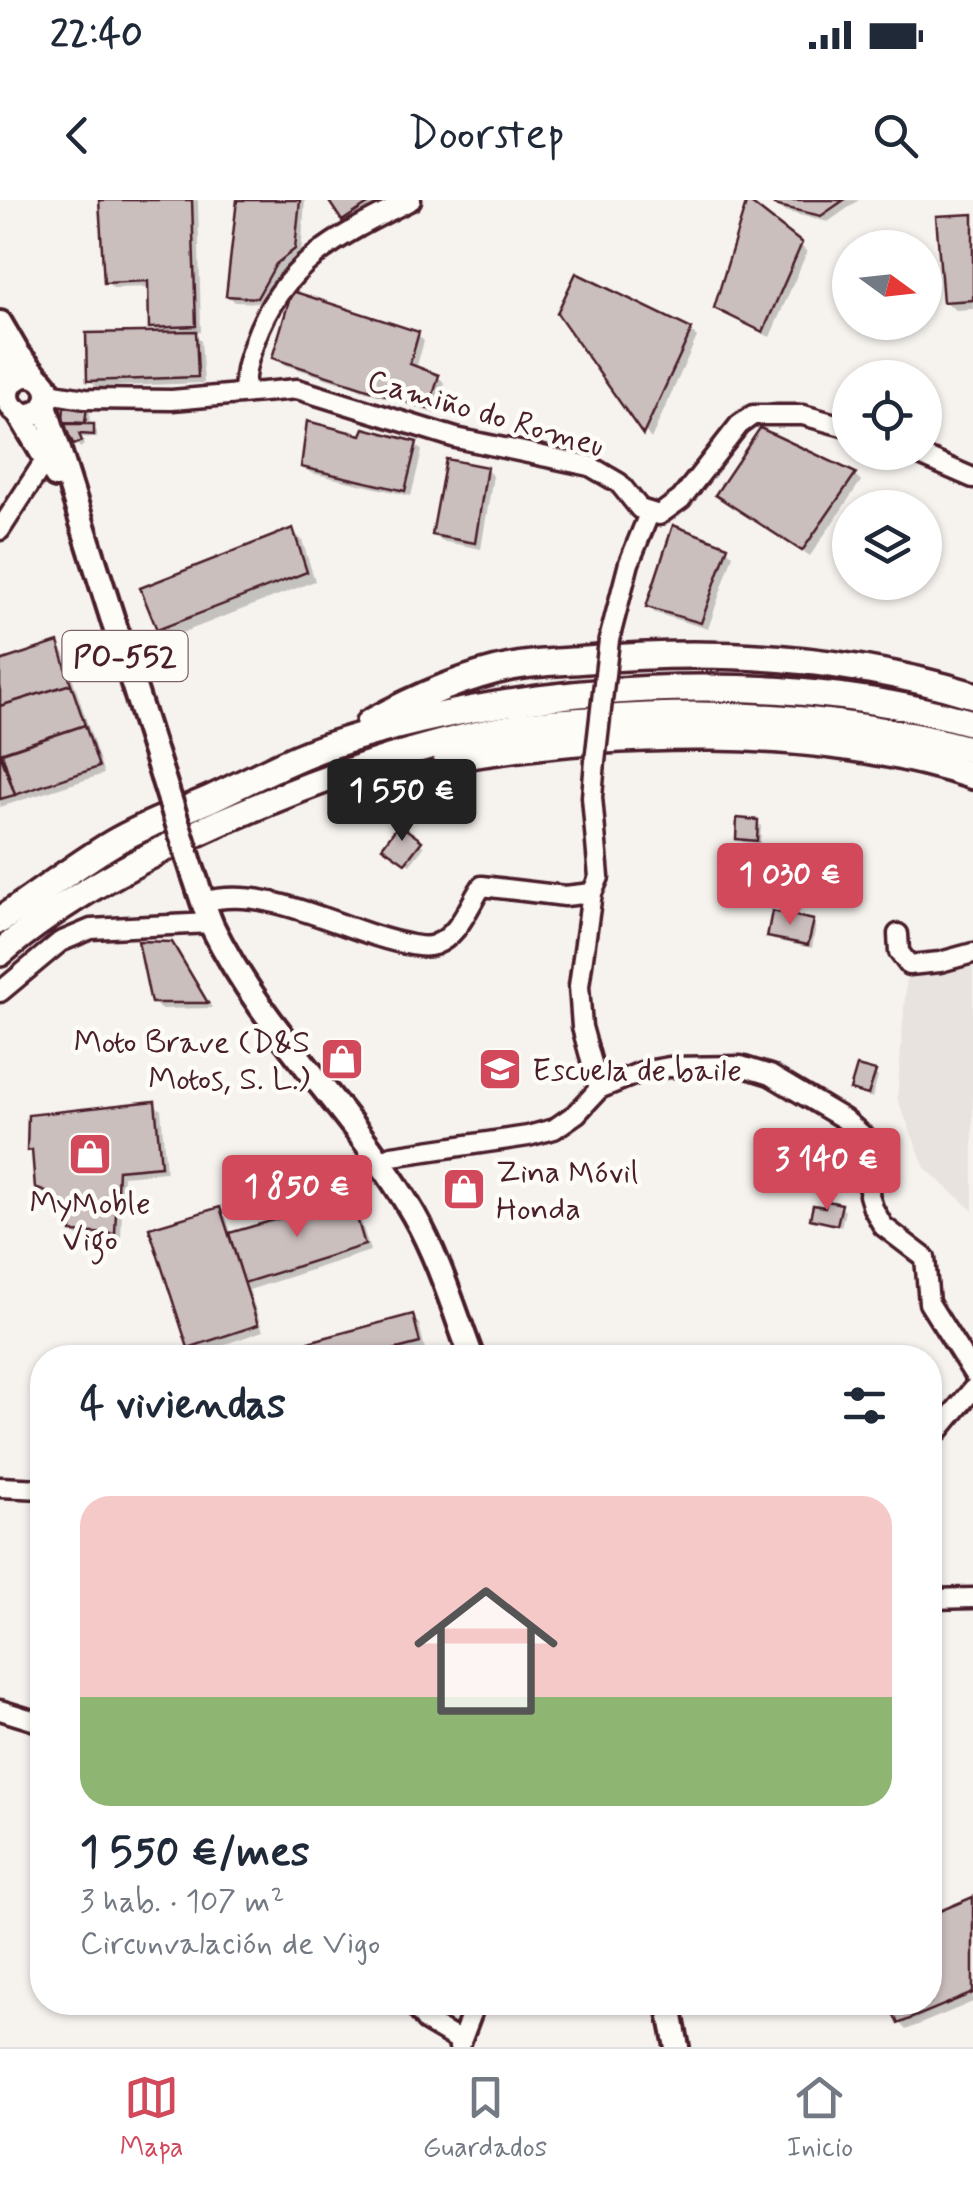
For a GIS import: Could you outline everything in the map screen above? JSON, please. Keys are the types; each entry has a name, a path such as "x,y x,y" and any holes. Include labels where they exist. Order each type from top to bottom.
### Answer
{"highway":[{"path":"0,920 115,842 324,748 418,697 510,667 653,654 779,657 918,678 973,695"},
{"path":"324,748 411,722 520,702 697,686 828,694 973,722"},
{"path":"0,953 109,877 281,796 408,752 516,726 670,713 747,714 830,721 973,750"},
{"path":"281,796 304,797 408,766 499,750 611,739 716,738 798,743 904,759 973,776"}],"main road":[{"name":"PO-552","path":"0,324 44,392 86,538 207,912 261,1008 379,1162 415,1216 467,1345"},
{"name":"PO-552","path":"0,353 13,403 86,538"},
{"path":"18,377 44,392 30,415 13,403 18,377"},
{"path":"671,2015 678,2047"}],"street":[{"path":"245,392 244,374 259,330 282,285 294,271 342,235 411,200"},
{"name":"Camiño do Romeu","path":"44,392 125,400 297,389 314,392 456,438 590,466 619,483 649,514"},
{"path":"599,1089 582,1027 580,986 599,865 592,797 595,761 610,640 629,563 649,514 659,515 680,499 739,424 753,416 802,415 832,423"},
{"path":"0,530 43,464"},
{"path":"942,465 973,478"},
{"path":"0,992 60,942 91,929 207,912 222,896 287,907 379,938 429,947 462,921 482,886 566,896 592,894"},
{"path":"898,934 899,952 909,965 973,954"},
{"path":"379,1162 392,1156 554,1129 578,1112 599,1089 641,1072 669,1067 741,1066 770,1075 857,1129 872,1150 872,1208 883,1226 926,1258 929,1303 973,1373"},
{"path":"942,1426 973,1389"},
{"path":"0,1487 30,1488"},
{"path":"942,1599 973,1598"},
{"path":"0,1710 30,1717"},
{"path":"422,2015 459,2044 471,2015"}],"shaded area":[{"path":"973,958 973,1211 925,1168 897,1098 907,972"}],"building":[{"path":"99,200 192,200 196,326 149,328 148,281 104,283"},
{"path":"237,200 300,200 295,249 276,264 257,298 226,296"},
{"path":"328,200 374,200 342,221"},
{"path":"747,200 802,243 763,332 714,308"},
{"path":"775,200 844,200 821,216 774,205"},
{"path":"973,214 973,300 943,302 942,230 937,230 936,216"},
{"path":"576,273 692,329 643,435 557,313"},
{"path":"292,291 419,332 410,364 439,375 429,409 272,358"},
{"path":"196,331 198,377 87,381 86,333"},
{"path":"64,405 87,406 85,423 63,422"},
{"path":"307,421 361,435 364,428 417,442 405,491 301,467"},
{"path":"63,424 94,424 94,435 79,434 82,441 74,445"},
{"path":"760,428 832,462 832,470 856,473 844,490 832,490 832,508 802,551 715,495"},
{"path":"446,459 487,467 475,543 432,535"},
{"path":"673,525 728,546 701,623 646,607"},
{"path":"293,528 307,572 157,630 140,588"},
{"path":"58,642 71,684 0,706 0,661"},
{"path":"71,684 85,725 0,753 0,706"},
{"path":"85,725 99,767 15,795 2,753"},
{"path":"0,753 15,795 0,799"},
{"path":"737,818 758,820 757,841 736,839"},
{"path":"399,824 422,841 405,863 382,847"},
{"path":"772,911 814,920 808,945 767,937"},
{"path":"138,941 172,942 208,1003 151,1003"},
{"path":"857,1066 876,1071 868,1095 850,1090"},
{"path":"155,1101 161,1166 118,1170 115,1234 71,1232 71,1219 58,1219 55,1208 45,1206 46,1192 35,1188 32,1150 27,1151 28,1115"},
{"path":"351,1198 365,1245 244,1283 229,1233"},
{"path":"827,1201 842,1204 837,1225 810,1219 813,1205 825,1207"},
{"path":"220,1207 258,1325 187,1345 149,1228"},
{"path":"413,1314 420,1343 412,1345 297,1345"},
{"path":"973,1897 973,1993 942,2006 942,1910"},
{"path":"894,2015 920,2015 898,2024"}],"place":[{"name":"Moto Brave (D&S Motos, S. L.)","path":"342,1059"},
{"name":"Escuela de baile","path":"500,1069"},
{"name":"MyMoble Vigo","path":"90,1154"},
{"name":"Zina Móvil Honda","path":"464,1189"}]}
